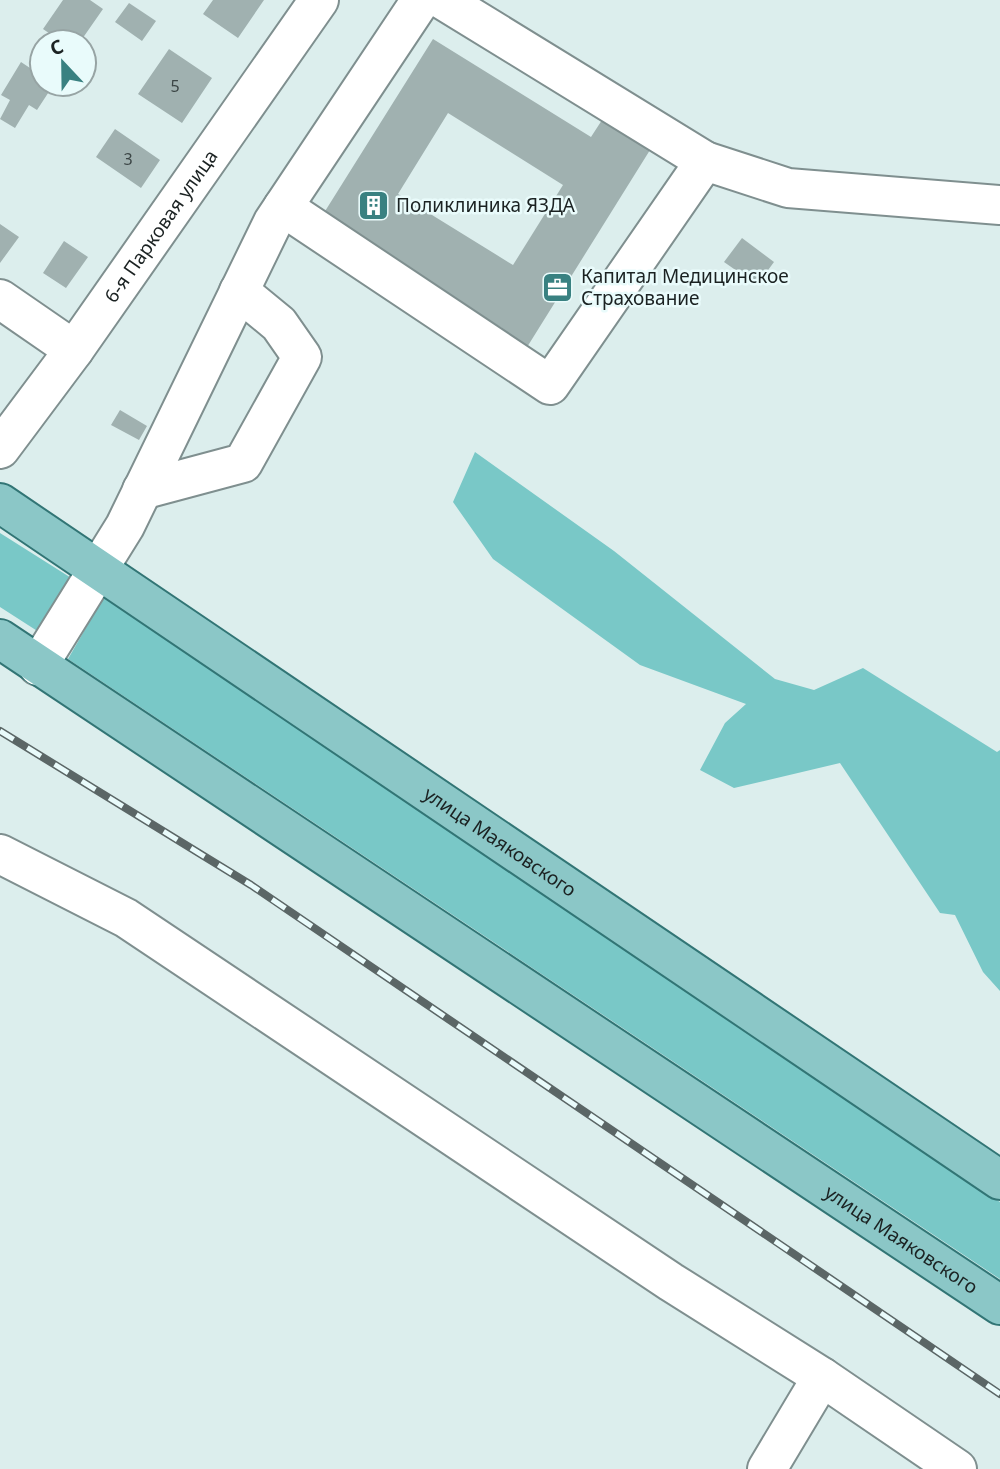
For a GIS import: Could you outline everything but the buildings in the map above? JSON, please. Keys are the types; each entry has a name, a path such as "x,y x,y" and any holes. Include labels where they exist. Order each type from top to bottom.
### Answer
{"main road":[{"name":"улица Маяковского","path":"0,503 1000,1180"},
{"name":"улица Маяковского","path":"0,639 1000,1306"}],"street":[{"name":"6-я Парковая улица","path":"0,449 74,350 319,0"},
{"path":"38,666 99,570 142,490 239,291 284,207 421,0"},
{"path":"443,0 705,161 788,188 1000,205"},
{"path":"284,207 550,385 705,161"},
{"path":"142,490 243,463 302,357 279,324 239,291"},
{"path":"0,299 74,350"},
{"path":"0,854 125,918 671,1282 822,1377 957,1469"},
{"path":"767,1469 822,1377"}],"shaded area":[{"path":"475,452 614,551 775,679 814,690 863,668 997,752 1000,750 1000,991 983,972 955,915 940,913 840,763 734,788 700,770 725,723 746,704 640,665 493,559 453,502"},
{"path":"0,533 76,581 42,634 0,607"},
{"path":"106,593 1000,1202 1000,1279 68,659"}],"railway":[{"path":"0,731 251,885 1000,1394"}],"place":[{"name":"Поликлиника ЯЗДА","path":"373,205"},
{"name":"Капитал Медицинское Страхование","path":"558,287"}]}
